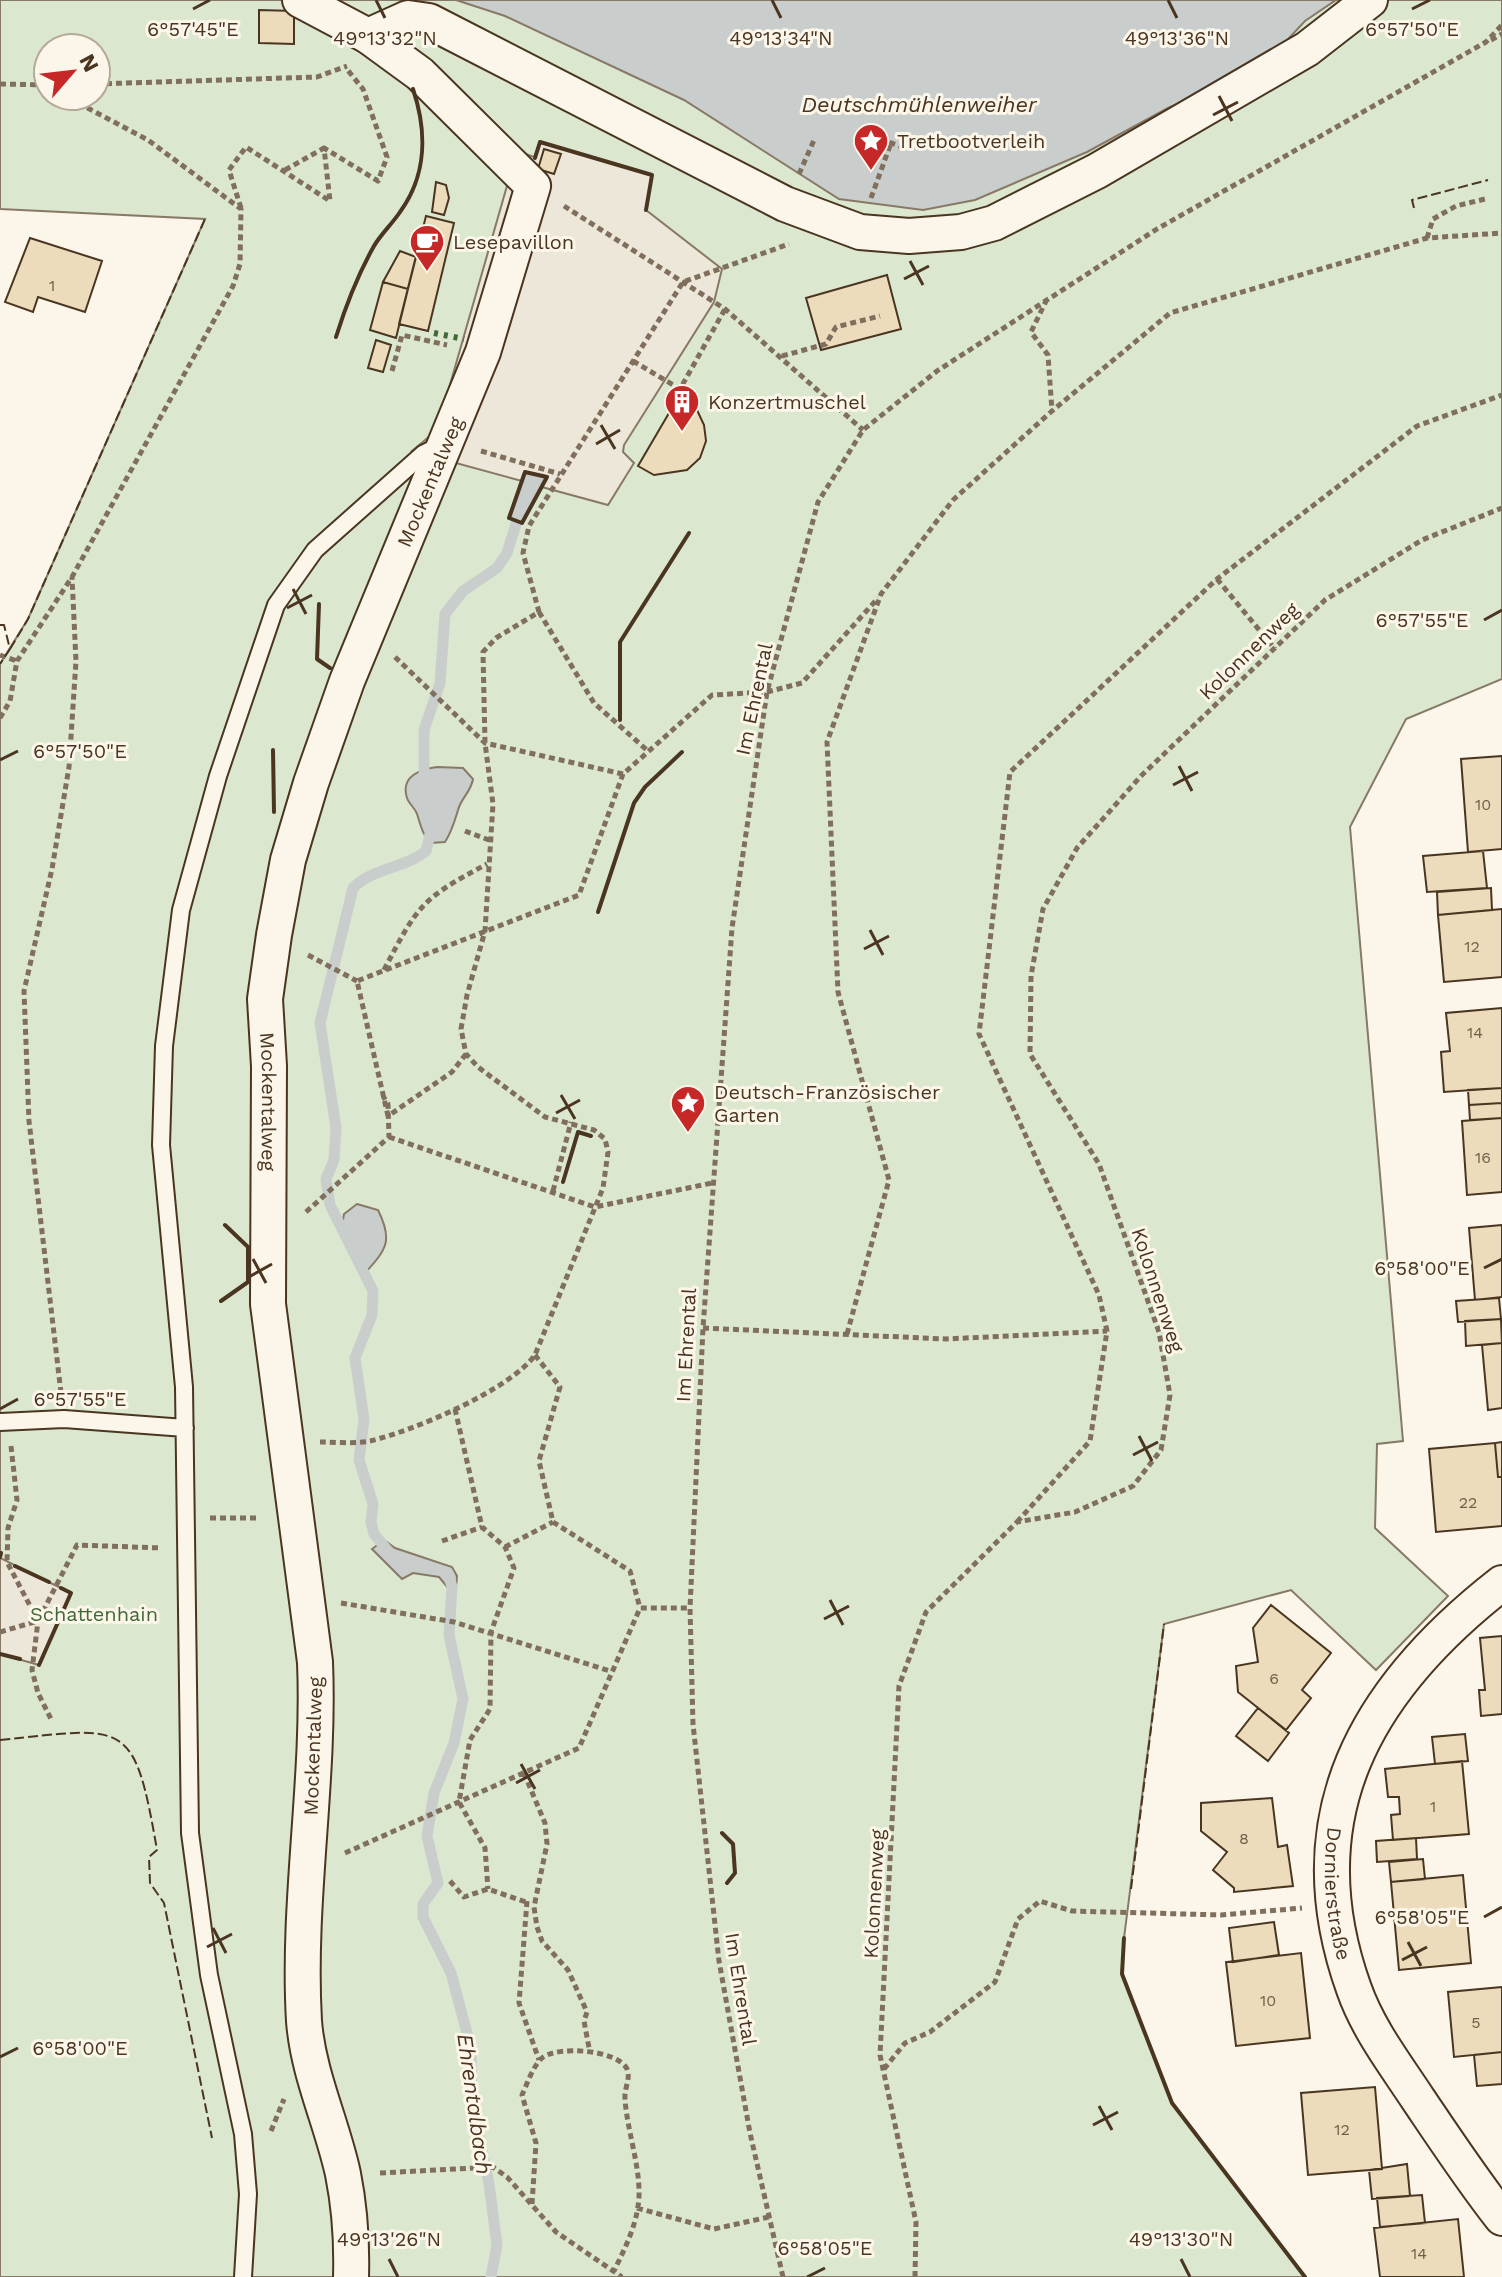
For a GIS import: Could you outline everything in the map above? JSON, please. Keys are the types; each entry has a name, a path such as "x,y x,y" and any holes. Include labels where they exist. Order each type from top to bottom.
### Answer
{"street":[{"path":"300,0 368,36 420,74 533,186"},
{"path":"368,36 408,18 429,21 785,204 855,218 860,232 909,236 961,232 994,223 1097,171 1238,92 1307,49 1370,0"},
{"name":"Mockentalweg","path":"351,2277 353,2236 343,2175 307,2047 304,1967 317,1714 315,1662 304,1598 268,1304 269,1066 265,999 288,860 311,783 368,631 483,352 533,186"},
{"name":"Dornierstraße","path":"1502,1583 1462,1614 1430,1647 1375,1715 1348,1768 1335,1821 1335,1906 1340,1943 1355,1991 1379,2040 1502,2218"}],"lane":[{"path":"243,2277 248,2194 243,2134 209,1975 190,1833 185,1428 161,1145 164,1046 181,910 218,776 276,605 315,550 423,454 448,441"},
{"path":"0,1422 64,1419 185,1428"}],"path":[{"path":"1486,42 1502,25"},
{"path":"1486,42 1502,34"},
{"name":"Im Ehrental","path":"783,2277 719,1961 693,1724 690,1608 703,1328 732,928 767,692 818,502 863,430 937,371 1157,229 1486,42"},
{"path":"112,83 317,77 346,68 363,89 387,157 378,181 324,148"},
{"path":"0,84 32,85"},
{"path":"95,112 148,140 241,209"},
{"path":"800,172 815,138"},
{"path":"880,139 902,147"},
{"path":"648,751 594,703 539,612 523,553 529,526 683,282 855,218 891,143"},
{"path":"0,718 10,701 17,661 72,577 233,286 240,264 241,209 229,170 246,147 330,201 324,148"},
{"path":"285,170 324,148"},
{"path":"533,186 725,309 863,430"},
{"path":"1427,238 1433,219 1456,206 1485,199"},
{"path":"357,981 579,895 623,774 712,695 767,692 802,683 881,594 953,500 1052,411 1170,313 1427,238 1502,233"},
{"path":"1048,298 1031,332 1048,355 1052,411"},
{"path":"633,361 680,389 725,309"},
{"path":"781,356 826,344 836,327 880,316"},
{"path":"392,371 402,335 483,352"},
{"path":"1017,1522 1090,1441 1107,1331 1099,1295 979,1034 1010,772 1217,579 1417,426 1502,395"},
{"path":"448,441 560,474"},
{"name":"Kolonnenweg","path":"915,2277 916,2222 880,2055 899,1686 926,1612 1017,1522 1075,1512 1133,1486 1161,1450 1170,1395 1159,1332 1099,1164 1030,1054 1031,976 1043,909 1077,848 1141,776 1325,600 1422,540 1502,508"},
{"path":"64,1419 29,1121 24,991 52,869 69,767 76,661 72,577"},
{"path":"1217,579 1275,649"},
{"path":"847,1334 889,1180 838,992 827,742 881,594"},
{"path":"354,1442 368,1442 455,1409 524,1370 535,1355 607,1178 605,1139 594,1130 545,1117 478,1067 466,1054 461,1029 485,931 493,804 485,743 483,652 496,638 539,612"},
{"path":"368,631 485,743 623,774"},
{"path":"0,655 17,661"},
{"path":"465,831 489,840"},
{"path":"384,970 415,911 439,889 488,864"},
{"path":"322,963 357,981 388,1116 389,1137"},
{"path":"388,1116 452,1072 466,1054"},
{"path":"553,1191 571,1122"},
{"path":"389,1137 595,1207 712,1183"},
{"path":"319,1200 389,1137"},
{"path":"703,1328 946,1339 1107,1331"},
{"path":"308,1869 579,1748 640,1608 630,1571 553,1522 539,1461 560,1387 535,1355"},
{"path":"455,1409 482,1527 505,1547 514,1568 491,1632 490,1709 470,1740 459,1802 485,1848 488,1889"},
{"path":"14,1457 17,1500 8,1528 7,1562 38,1621"},
{"path":"232,1517 269,1518"},
{"path":"505,1547 553,1522"},
{"path":"442,1541 482,1527"},
{"path":"51,1719 38,1693 32,1670 38,1621 77,1545 187,1548"},
{"path":"304,1598 454,1622 610,1671"},
{"path":"640,1608 690,1608"},
{"path":"0,1632 38,1621"},
{"path":"524,1773 545,1823 534,1907 542,1941 568,1970 587,2012 584,2021 590,2053"},
{"path":"450,1881 464,1897 488,1889 527,1901 534,1907"},
{"path":"527,1901 519,2003 539,2060"},
{"path":"883,2070 905,2043 930,2032 995,1982 1018,1919 1040,1901 1072,1911 1221,1915 1335,1906"},
{"path":"268,2137 307,2047"},
{"path":"532,2204 536,2143 522,2095 539,2060 548,2054 573,2050 614,2056 625,2064 629,2075 625,2094 639,2195 631,2234 614,2271"},
{"path":"343,2175 493,2167 556,2232 622,2277"},
{"path":"637,2208 714,2229 769,2217"}],"green space":[{"name":"Deutsch-Französischer Garten","path":"0,0 1502,0 1502,679 1406,719 1350,827 1403,1441 1377,1444 1375,1528 1448,1596 1376,1670 1291,1590 1164,1624 1124,1938 1122,1974 1172,2103 1305,2277 0,2277 0,664 28,619 205,219 0,209"}],"shaded area":[{"path":"540,142 652,175 646,210 722,269 714,302 624,445 623,452 634,463 608,505 542,487 547,477 526,472 522,481 412,451 437,430 517,151 534,157"},
{"path":"0,1558 71,1593 39,1665 0,1654"}],"water":[{"name":"Deutschmühlenweiher","path":"456,0 1336,0 1305,21 1275,53 1231,81 1168,108 1087,152 975,200 923,210 839,199 684,100 505,16"},
{"path":"525,472 547,477 522,523 509,518"},
{"path":"437,767 463,768 473,779 445,842 430,843 408,800 406,784 413,775"},
{"path":"357,1204 378,1210 386,1237 383,1250 365,1273 341,1231 344,1214"},
{"path":"384,1540 395,1548 452,1567 457,1576 456,1588 448,1588 439,1577 413,1573 402,1579 372,1549"}],"building":[{"path":"259,10 294,11 294,44 259,43"},
{"path":"544,149 561,154 554,174 538,169"},
{"path":"436,182 446,185 449,198 444,215 432,212"},
{"name":"Lesepavillon","path":"426,216 454,223 428,331 399,324"},
{"path":"30,238 102,261 85,312 38,297 33,312 5,302"},
{"path":"400,251 416,257 408,289 383,282"},
{"path":"887,275 901,329 821,350 806,298"},
{"path":"383,282 408,289 396,338 370,330"},
{"path":"376,340 391,345 383,372 368,368"},
{"name":"Konzertmuschel","path":"679,396 697,410 704,425 706,441 700,458 687,470 654,475 638,466"},
{"path":"1502,756 1502,849 1468,852 1461,759"},
{"path":"1483,851 1487,888 1427,892 1423,856"},
{"path":"1491,888 1492,910 1438,915 1437,892"},
{"path":"1502,909 1502,977 1444,982 1438,915"},
{"path":"1502,1008 1502,1088 1444,1092 1441,1052 1450,1051 1446,1013"},
{"path":"1502,1088 1502,1103 1469,1105 1468,1090"},
{"path":"1502,1103 1502,1118 1470,1120 1469,1105"},
{"path":"1502,1118 1502,1192 1467,1195 1462,1121"},
{"path":"1502,1225 1502,1297 1475,1300 1469,1228"},
{"path":"1499,1298 1501,1319 1458,1322 1456,1301"},
{"path":"1501,1319 1502,1343 1466,1346 1465,1321"},
{"path":"1502,1343 1502,1408 1488,1410 1482,1345"},
{"path":"1502,1442 1502,1477 1498,1477 1495,1443"},
{"path":"1495,1443 1498,1477 1502,1477 1502,1526 1436,1532 1429,1449"},
{"path":"1271,1605 1331,1653 1302,1690 1311,1698 1286,1730 1238,1692 1236,1666 1258,1662 1253,1628"},
{"path":"1502,1636 1502,1714 1481,1716 1479,1690 1485,1690 1480,1638"},
{"path":"1258,1708 1289,1733 1268,1761 1236,1736"},
{"path":"1465,1734 1468,1761 1435,1764 1432,1737"},
{"path":"1462,1761 1469,1834 1393,1840 1391,1815 1400,1814 1399,1797 1388,1797 1385,1769"},
{"path":"1272,1798 1278,1847 1287,1845 1293,1886 1234,1892 1234,1888 1213,1870 1227,1852 1201,1831 1201,1803"},
{"path":"1416,1838 1417,1859 1377,1862 1376,1841"},
{"path":"1423,1859 1425,1879 1391,1882 1389,1862"},
{"path":"1463,1875 1471,1963 1399,1970 1391,1882"},
{"path":"1274,1922 1279,1955 1233,1962 1229,1928"},
{"path":"1301,1953 1310,2038 1236,2046 1226,1962"},
{"path":"1502,1987 1502,2052 1454,2057 1448,1992"},
{"path":"1502,2052 1502,2084 1477,2086 1474,2055"},
{"path":"1375,2087 1382,2169 1308,2175 1301,2093"},
{"path":"1407,2164 1410,2196 1372,2199 1369,2170"},
{"path":"1422,2195 1425,2223 1380,2227 1377,2198"},
{"path":"1458,2219 1464,2277 1380,2277 1374,2228"}],"waterway":[{"name":"Ehrentalbach","path":"424,782 424,730 440,683 445,614 463,591 497,568 507,553 521,508"},
{"name":"Ehrentalbach","path":"388,1551 374,1534 371,1522 373,1504 359,1460 364,1420 355,1358 372,1315 373,1291 330,1205 326,1179 334,1160 336,1128 320,1023 353,888 370,876 426,851 431,830"},
{"name":"Ehrentalbach","path":"448,1573 452,1587 449,1635 463,1699 454,1743 434,1793 427,1836 438,1883 423,1904 423,1917 451,1973 471,2048 472,2102 489,2184 497,2245 491,2277"}],"hedge":[{"path":"434,333 464,339"}],"fence":[{"path":"1414,208 1412,200 1488,180"},
{"path":"10,649 28,619 205,219"},
{"path":"0,625 4,625 10,649 0,664"},
{"path":"1131,1889 1164,1624"},
{"path":"0,1740 75,1733 99,1734 118,1740 131,1753 141,1775 157,1850 149,1857 150,1883 164,1903 212,2138"}],"wall":[{"path":"336,337 368,257 409,198 420,168 421,121 413,89"},
{"path":"535,158 540,142 652,175 646,210"},
{"path":"525,472 547,477 522,523 509,518 525,472"},
{"path":"620,720 620,642 689,533"},
{"path":"319,604 317,659 330,668"},
{"path":"273,750 274,812"},
{"path":"598,912 634,803 645,787 682,752"},
{"path":"563,1182 578,1132 591,1136"},
{"path":"221,1301 248,1282 248,1247 225,1225"},
{"path":"0,1557 1,1553"},
{"path":"15,1566 49,1582"},
{"path":"39,1665 71,1593 61,1588"},
{"path":"0,1654 20,1659"},
{"path":"722,1833 733,1844 735,1873 727,1883"},
{"path":"1124,1938 1122,1974 1172,2103 1305,2277"}],"place":[{"name":"Tretbootverleih","path":"871,172"},
{"name":"Lesepavillon","path":"427,273"},
{"name":"Konzertmuschel","path":"682,433"},
{"name":"Deutsch-Französischer Garten","path":"688,1134"}],"park label":[{"name":"Schattenhain","path":"94,1614"}]}
